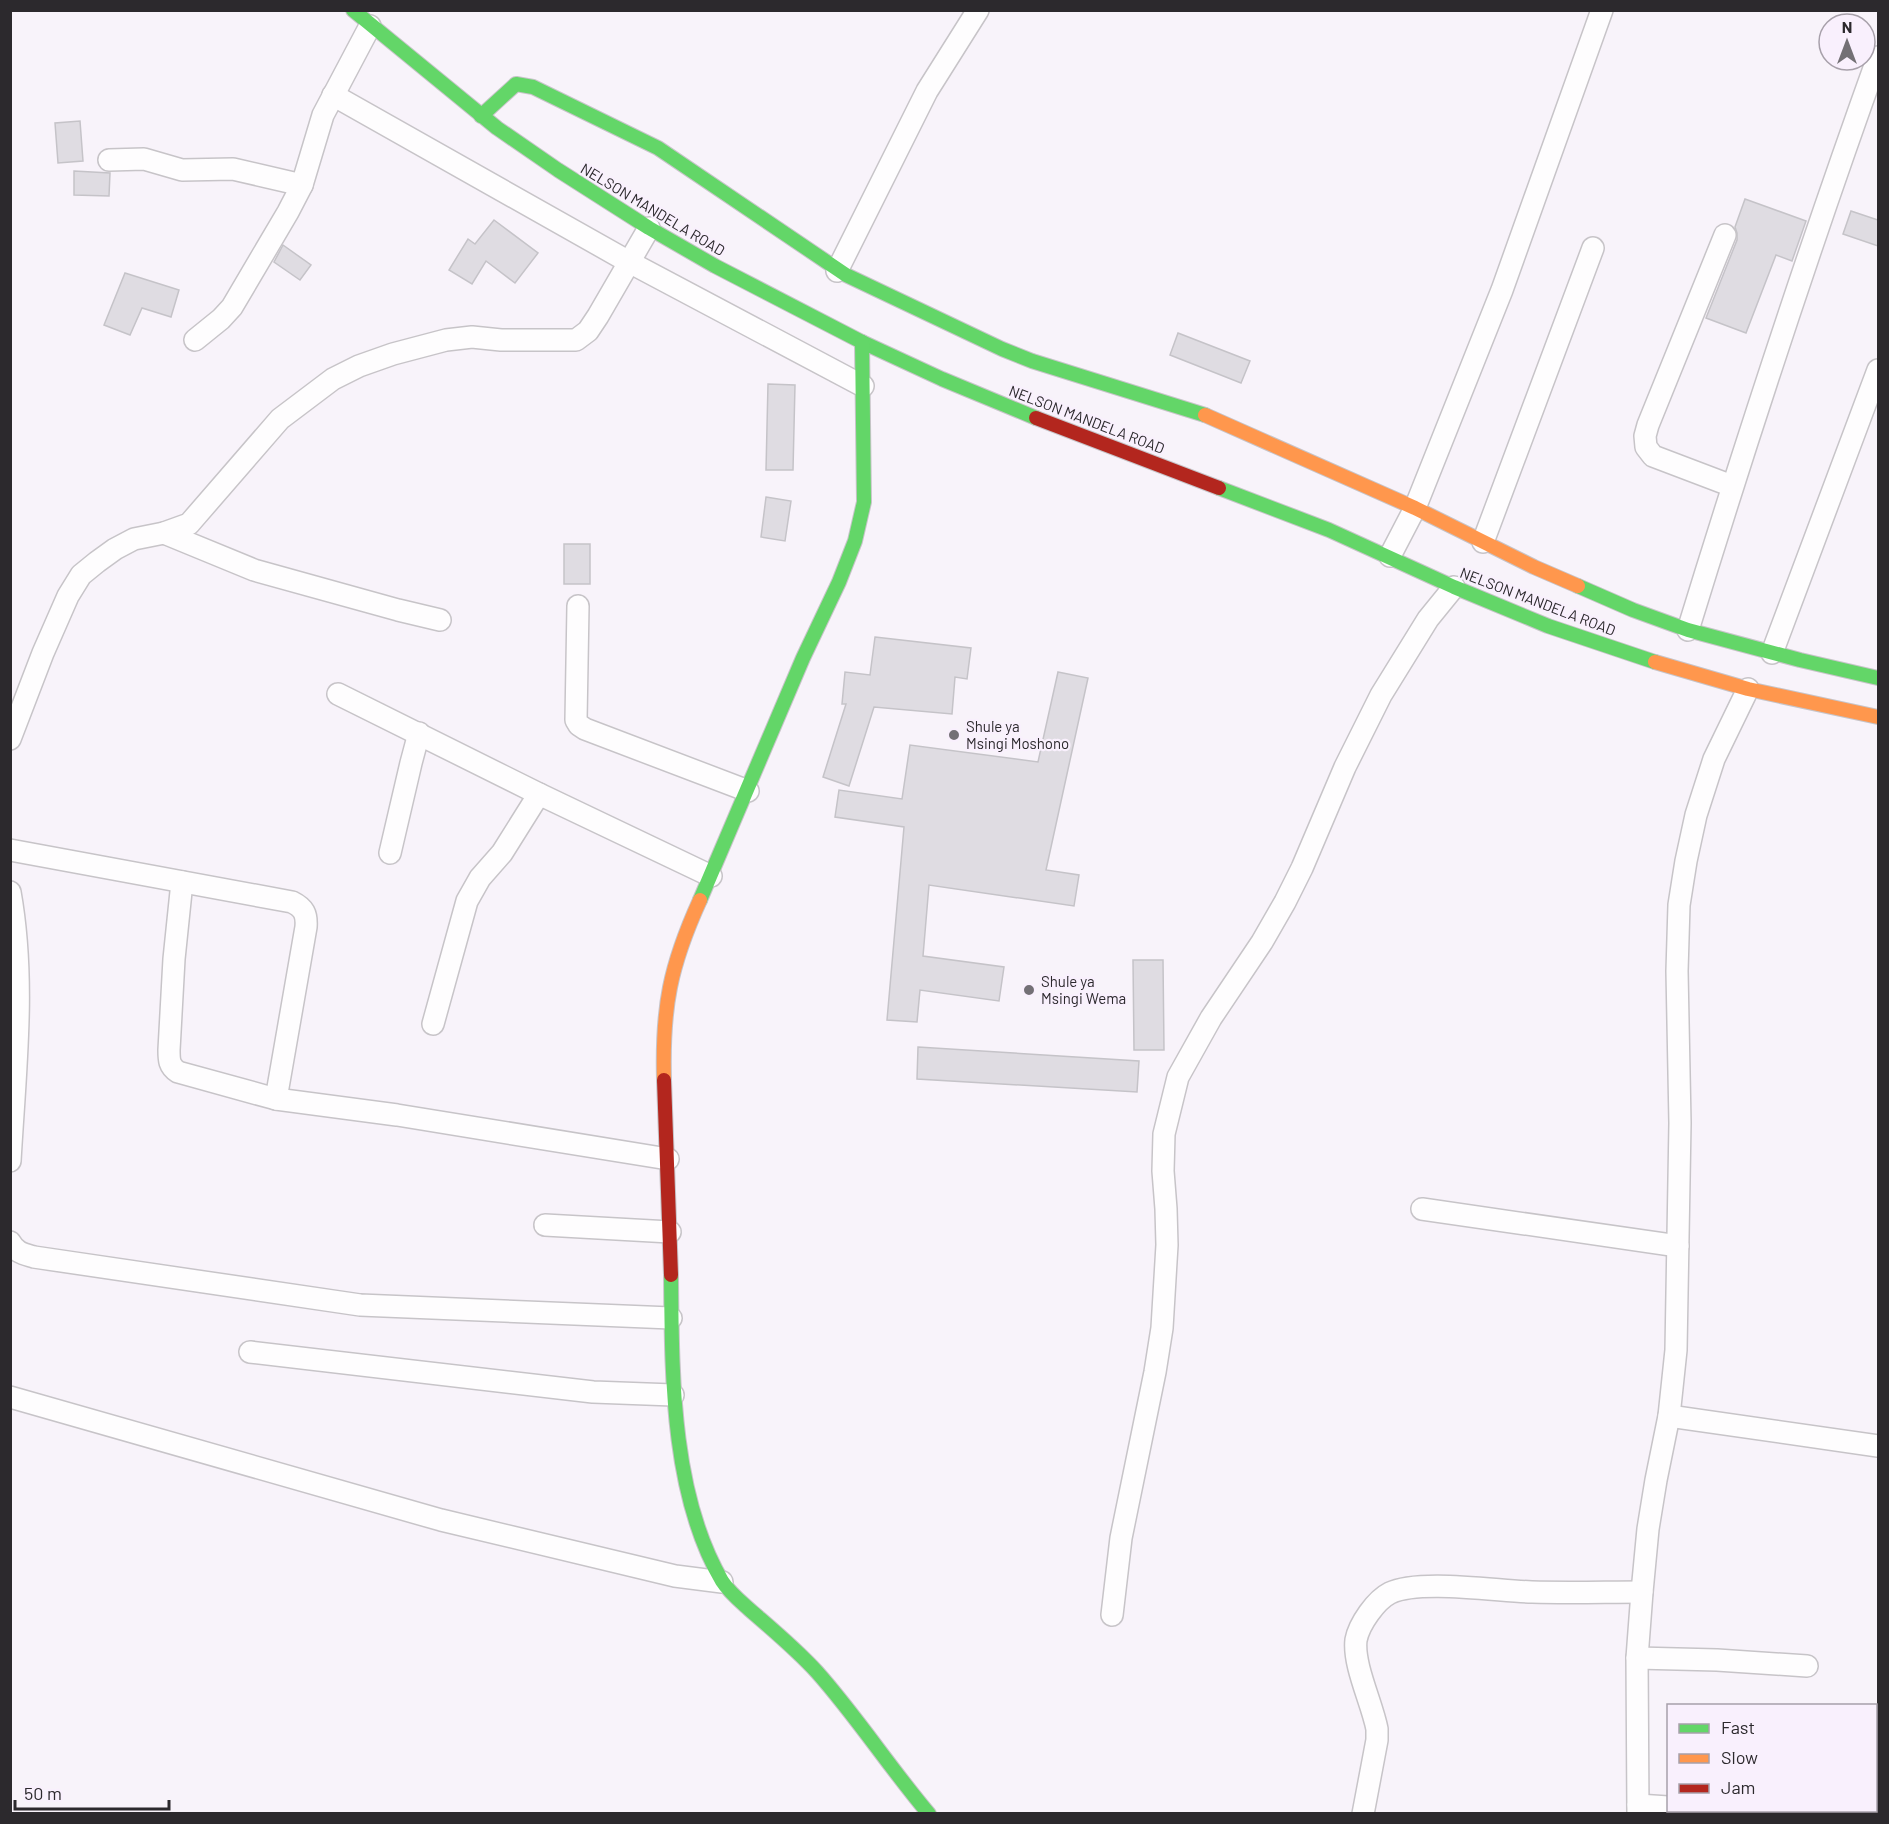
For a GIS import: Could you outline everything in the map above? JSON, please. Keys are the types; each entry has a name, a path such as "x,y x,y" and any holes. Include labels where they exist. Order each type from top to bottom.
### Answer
{"street":[{"name":"NELSON MANDELA ROAD","path":"353,10 481,116 558,170 649,228 715,266 862,342 942,379 1034,417 1281,510 1548,626 1641,658 1748,689 1878,717"},
{"path":"837,271 927,91 978,10"},
{"path":"1390,556 1415,508 1502,290 1602,10"},
{"path":"195,340 232,307 288,212 302,185 323,114 370,26"},
{"path":"1688,630 1790,309 1878,57"},
{"path":"481,116 516,84 533,87 658,148 837,271 1002,350 1032,362 1208,416 1415,508 1534,567 1633,610 1688,630 1878,678"},
{"path":"333,95 629,262 863,386"},
{"path":"109,160 144,159 182,170 233,169 302,185"},
{"path":"10,739 43,653 68,596 81,575 114,549 134,539 164,533 189,524 280,419 333,379 359,366 446,340 472,337 501,340 576,340 588,331 649,228"},
{"path":"1725,235 1666,377 1645,436 1646,447 1653,456 1732,486"},
{"path":"1483,542 1593,248"},
{"path":"862,342 864,502 862,520 748,791 688,926 670,982 663,1060 668,1158 673,1395 687,1492 706,1550 722,1582 798,1653 832,1691 929,1814"},
{"path":"1772,653 1878,370"},
{"path":"164,533 254,570 441,620"},
{"path":"1112,1615 1121,1538 1153,1384 1162,1328 1167,1245 1163,1171 1164,1134 1178,1077 1211,1018 1262,942 1289,894 1345,767 1381,695 1428,619 1454,587"},
{"path":"578,606 576,720 579,725 748,791"},
{"path":"1667,1807 1638,1809 1637,1658 1642,1592 1656,1480 1669,1416 1676,1350 1680,1123 1677,971 1679,905 1696,815 1714,759 1748,689"},
{"path":"338,694 711,876"},
{"path":"390,853 419,734"},
{"path":"433,1024 467,901 480,878 502,853 539,794"},
{"path":"10,850 292,902 300,906 305,912 306,927 276,1099"},
{"path":"182,882 174,959 169,1050 171,1068 186,1075 276,1099 398,1115 668,1158"},
{"path":"10,892 17,945 19,999 10,1161"},
{"path":"1422,1209 1678,1246"},
{"path":"545,1225 670,1232"},
{"path":"10,1242 14,1249 21,1253 43,1258 360,1305 671,1318"},
{"path":"250,1352 593,1392 673,1395"},
{"path":"10,1397 441,1520 675,1576 722,1582"},
{"path":"1669,1416 1878,1446"},
{"path":"1363,1814 1377,1740 1375,1720 1357,1659 1356,1640 1373,1608 1381,1600 1391,1593 1409,1588 1440,1587 1531,1592 1642,1592"},
{"path":"1637,1658 1807,1666"},
{"path":"1756,1812 1784,1814"}],"building":[{"path":"80,121 83,161 58,163 55,123"},
{"path":"74,171 110,173 109,196 74,195"},
{"path":"1745,199 1806,221 1792,261 1776,255 1746,333 1706,318 1737,240 1735,227"},
{"path":"1851,211 1878,220 1878,246 1843,234"},
{"path":"494,220 538,253 515,283 486,261 472,284 449,270 468,239 475,244"},
{"path":"283,245 311,265 300,280 274,262"},
{"path":"125,273 179,290 171,317 142,308 130,335 104,325"},
{"path":"1178,333 1250,361 1241,383 1170,355"},
{"path":"768,384 795,385 793,470 766,470"},
{"path":"766,497 791,501 785,541 761,537"},
{"path":"564,544 590,544 590,584 564,584"},
{"path":"875,637 971,648 967,679 955,677 952,714 874,707 849,786 823,777 846,704 842,704 845,672 870,675"},
{"path":"1058,672 1088,678 1046,870 1079,875 1074,906 929,885 923,956 1004,967 999,1001 920,990 917,1022 887,1020 904,827 835,817 839,790 902,799 910,745 1038,762"},
{"path":"1133,960 1163,960 1164,1050 1134,1050"},
{"path":"918,1047 1139,1061 1137,1092 917,1079"}],"traffic: fast":[{"path":"353,10 497,128 649,228 715,266 862,342 942,379 1036,418"},
{"path":"481,116 516,84 533,87 658,148 846,275 1032,361 1205,415"},
{"path":"700,900 855,541 864,502 862,342"},
{"path":"1219,488 1329,530 1454,587 1548,626 1655,662"},
{"path":"1578,586 1633,610 1688,630 1878,678"},
{"path":"671,1275 672,1352 678,1432 684,1472 705,1547 728,1589 817,1672 929,1814"}],"traffic: slow":[{"path":"1205,415 1415,508 1534,567 1578,586"},
{"path":"1655,662 1748,689 1878,717"},
{"path":"664,1080 665,1030 670,987 681,946 700,900"}],"traffic: jam":[{"path":"1036,418 1219,488"},
{"path":"664,1080 671,1275"}],"place":[{"name":"Shule ya Msingi Moshono","path":"954,735"},
{"name":"Shule ya Msingi Wema","path":"1029,990"}]}
